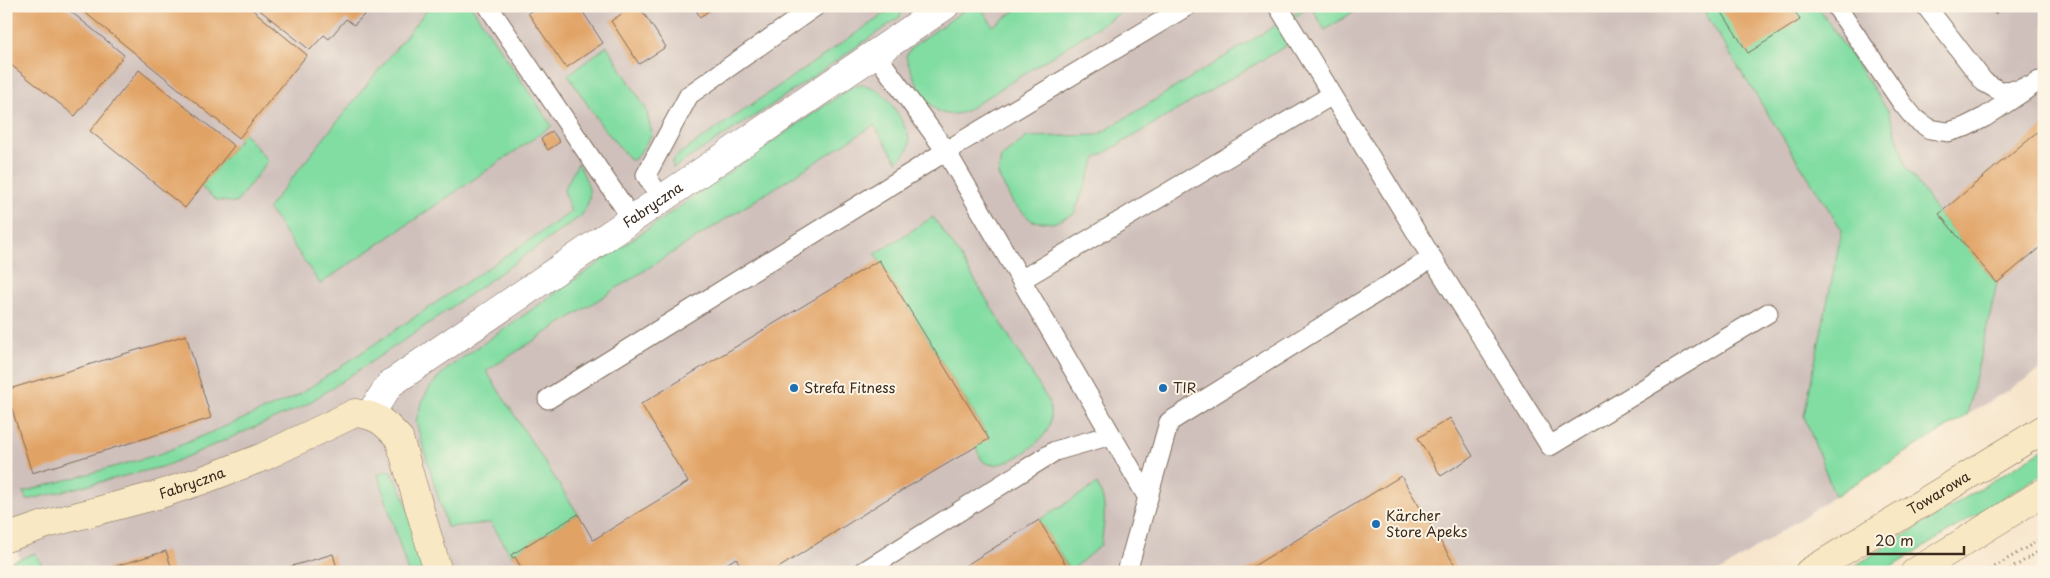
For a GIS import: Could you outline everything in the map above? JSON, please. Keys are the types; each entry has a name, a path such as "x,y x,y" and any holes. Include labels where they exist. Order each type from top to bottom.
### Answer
{"main road":[{"name":"Fabryczna","path":"6,538 47,524 158,495 203,480 263,457 355,413 370,414"},
{"path":"370,414 386,424 399,438 438,572"},
{"name":"Towarowa","path":"1809,572 2044,429"},
{"path":"1915,572 2044,492"}],"street":[{"name":"Fabryczna","path":"370,414 390,384 945,6"}],"lane":[{"path":"488,6 632,220"},
{"path":"661,199 646,175 689,95 816,6"},
{"path":"548,399 946,151 1187,6"},
{"path":"1278,6 1432,258 1550,446 1768,313"},
{"path":"1836,6 1902,103 1915,119 1930,129 1948,132 1965,128 1985,117 2041,79"},
{"path":"1926,6 1984,82 2000,91 2019,90 2041,79"},
{"path":"876,54 946,151 1148,498"},
{"path":"1021,280 1332,95"},
{"path":"1127,572 1169,422 1432,258"},
{"path":"863,572 1055,450 1111,435"}],"path":[{"path":"1986,572 2044,537"},
{"path":"2006,572 2044,548"}],"shaded area":[{"path":"6,6 2044,6 2044,368 1835,496 1719,572 25,572 6,524"}],"green space":[{"path":"430,6 471,6 552,126 320,284 268,208"},
{"path":"896,6 900,6 902,9 900,17 767,108 673,168 672,162 678,155"},
{"path":"970,6 980,6 993,26 1022,6 1131,6 964,112 946,114 940,112 929,103 914,78 906,56 912,47"},
{"path":"1307,6 1311,6 1283,25 1286,46 1096,158 1074,214 1053,223 1032,221 1013,203 998,175 1001,157 1027,137 1098,135"},
{"path":"1311,6 1362,6 1325,30"},
{"path":"1701,6 1817,6 1889,112 1907,168 1939,214 1997,283 1967,415 1835,496 1804,416 1842,230"},
{"path":"607,46 646,109 652,134 637,157 631,161 601,125 568,75"},
{"path":"864,85 875,89 885,96 905,127 909,145 903,156 897,161 874,125 486,371 578,514 511,555 491,523 447,527 416,422 423,398 441,375 448,368 853,86"},
{"path":"243,132 268,161 236,203 216,200 201,187 240,139"},
{"path":"578,163 589,190 586,209 581,216 412,335 304,406 165,466 27,500 23,492 160,454 297,396 571,212 564,190"},
{"path":"933,217 957,251 1049,402 1050,422 1044,435 1019,456 999,464 990,464 981,458 975,447 989,438 875,254"},
{"path":"2044,449 2044,473 1883,572 1845,572"},
{"path":"389,470 401,490 406,504 425,572 408,572 378,474"},
{"path":"1097,484 1104,506 1101,545 1070,571 1039,520"},
{"path":"35,553 46,572 6,572 6,564"}],"building":[{"path":"6,6 64,6 124,55 75,116 6,61"},
{"path":"77,6 248,6 307,55 239,138"},
{"path":"259,6 372,7 354,25 346,19 329,39 324,35 310,50 257,8"},
{"path":"539,6 579,6 603,43 566,68 528,13"},
{"path":"633,6 639,6 666,47 639,64 611,21"},
{"path":"694,6 716,6 700,17"},
{"path":"1718,6 1792,6 1800,20 1748,53"},
{"path":"1988,6 2005,6 1995,14"},
{"path":"139,70 234,146 185,208 90,131"},
{"path":"2044,126 2044,244 1997,283 1939,214"},
{"path":"552,131 560,142 548,150 541,139"},
{"path":"879,260 989,439 884,501 772,572 744,572 736,558 714,572 524,572 515,557 513,558 511,555 578,514 593,540 688,482 641,404"},
{"path":"186,335 211,418 32,473 6,390"},
{"path":"1450,418 1473,456 1441,476 1418,438"},
{"name":"Kärcher Store Apeks","path":"1401,476 1459,572 1244,572"},
{"path":"1039,520 1070,572 955,572"},
{"path":"166,551 173,572 100,572 100,571"},
{"path":"333,554 338,572 275,572 275,571"}],"place":[{"name":"Strefa Fitness","path":"794,388"},
{"name":"TIR","path":"1163,388"},
{"name":"Kärcher Store Apeks","path":"1376,524"}]}
